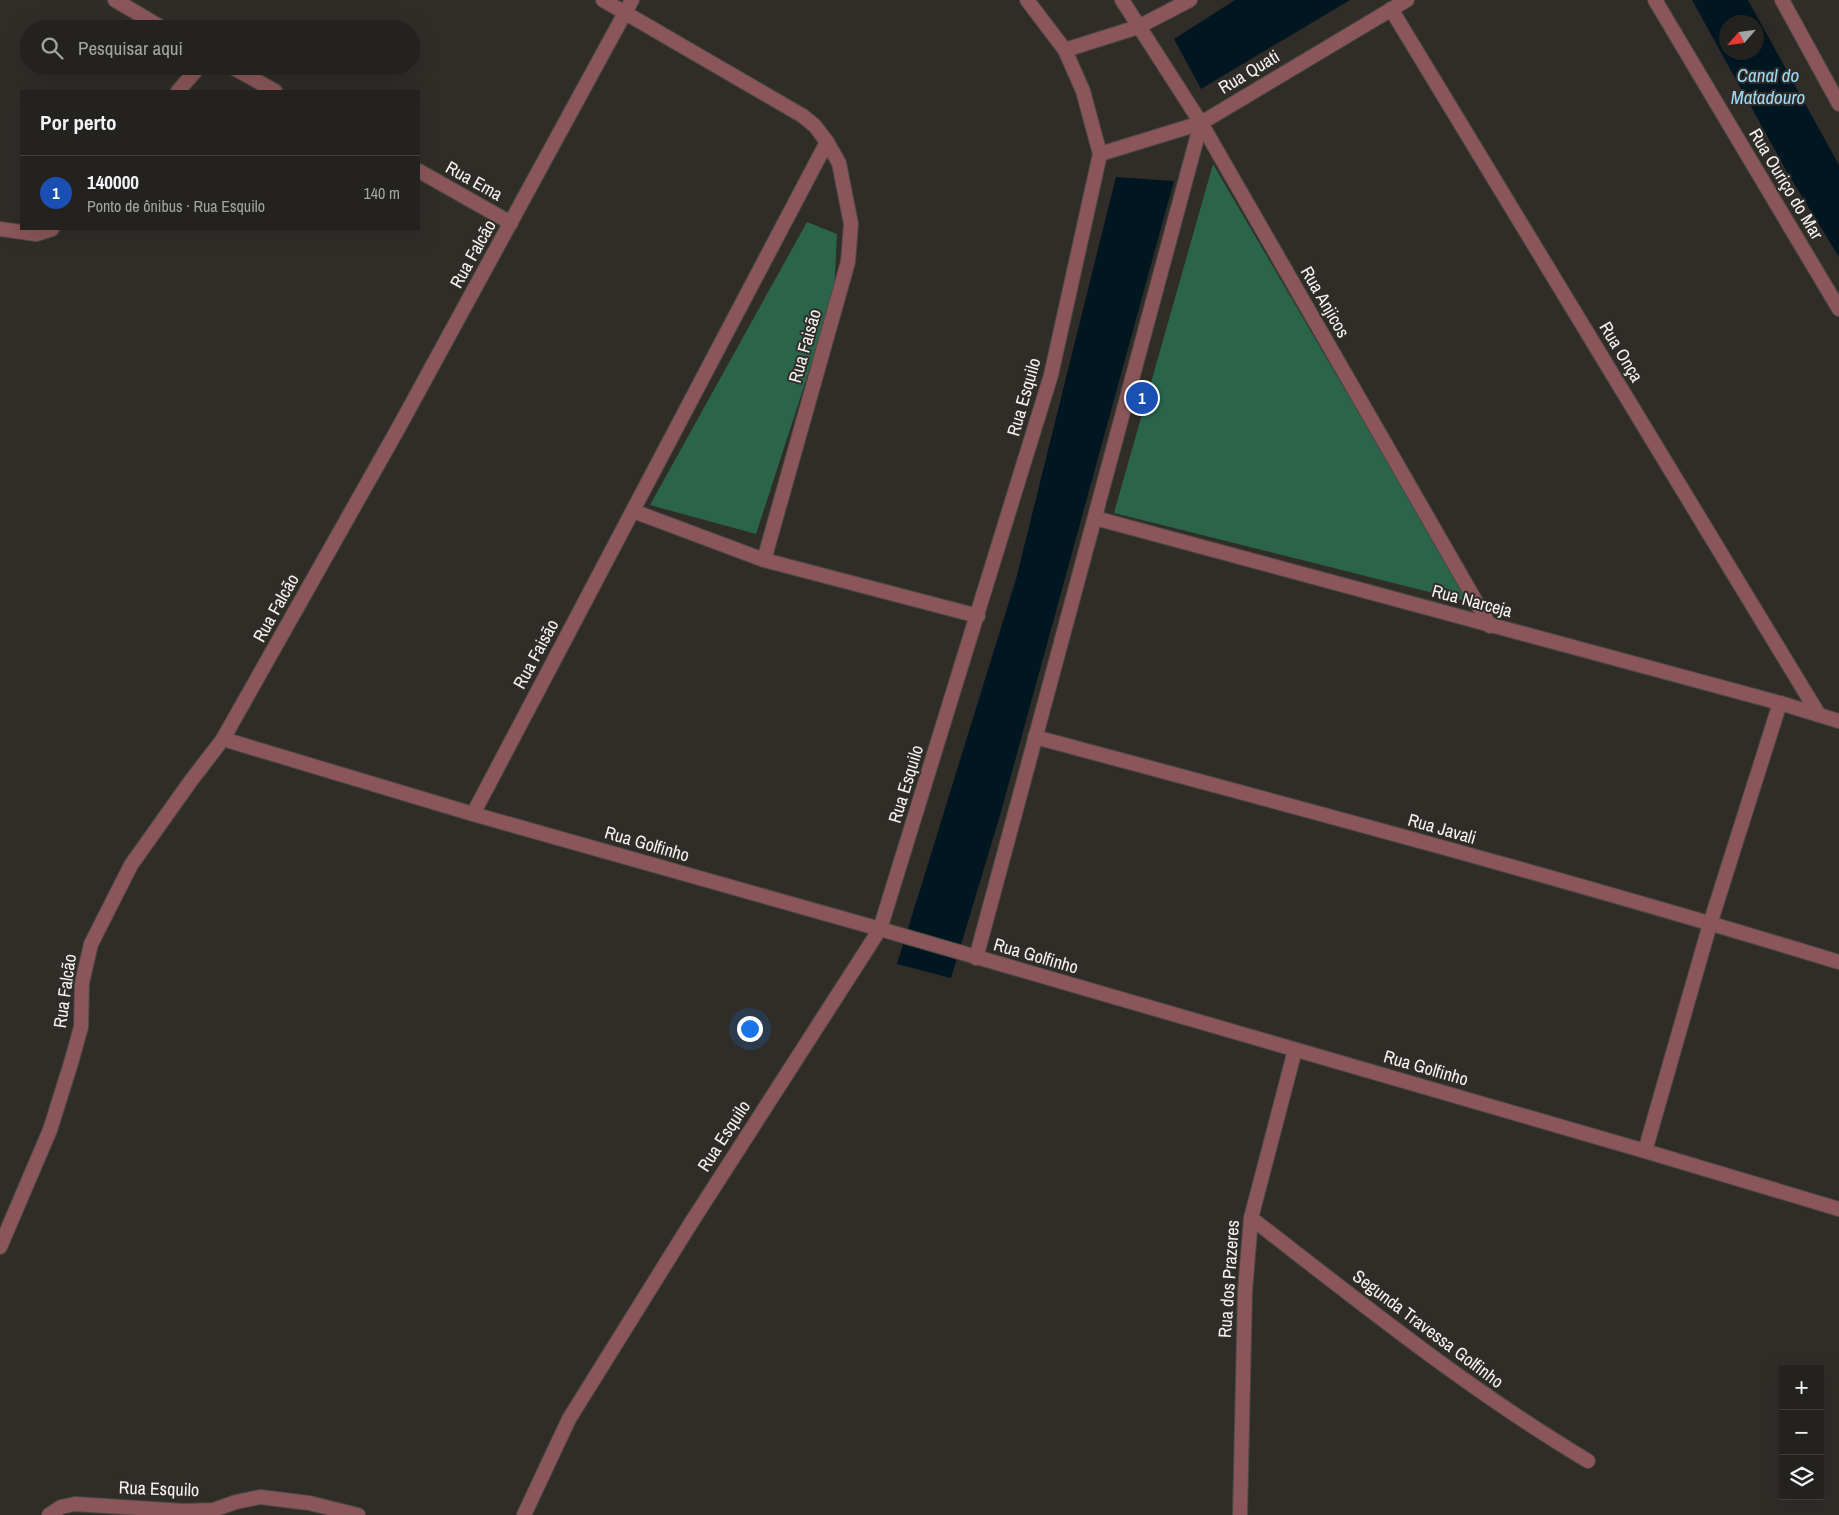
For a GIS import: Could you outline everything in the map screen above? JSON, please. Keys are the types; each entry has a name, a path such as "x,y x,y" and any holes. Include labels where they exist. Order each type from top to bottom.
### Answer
{"street":[{"path":"115,0 149,20"},
{"name":"Rua Faisão","path":"603,0 629,6 804,116 827,142 839,163 851,224 848,262 764,560"},
{"name":"Rua Esquilo","path":"524,1515 569,1419 691,1223 885,931 1051,375 1100,154 1083,91 1065,50 1027,0"},
{"name":"Rua Anjicos","path":"1122,0 1201,123 1490,626"},
{"path":"1065,50 1138,27 1190,0"},
{"name":"Rua Quati","path":"1100,154 1201,123 1407,0"},
{"name":"Rua Ouriço do Mar","path":"1655,0 1839,309"},
{"path":"1782,0 1839,104"},
{"name":"Rua Falcão","path":"0,1248 50,1130 71,1063 81,1028 82,983 91,944 131,866 190,782 223,740 399,427 629,6"},
{"name":"Rua Onça","path":"1391,9 1819,715"},
{"path":"179,90 192,75"},
{"path":"246,75 273,90"},
{"path":"971,956 1035,737 1201,123"},
{"name":"Rua Faisão","path":"472,814 827,142"},
{"name":"Rua Ema","path":"420,172 511,223"},
{"path":"0,229 36,234 49,230"},
{"path":"633,510 764,560 978,616"},
{"name":"Rua Narceja","path":"1095,518 1780,703 1839,721"},
{"path":"1645,1151 1710,924 1780,703"},
{"name":"Rua Javali","path":"1035,737 1208,783 1839,962"},
{"name":"Rua Golfinho","path":"223,740 472,814 885,931 1839,1209"},
{"name":"Rua dos Prazeres","path":"1240,1515 1245,1292 1251,1218 1295,1050"},
{"name":"Segunda Travessa Golfinho","path":"1251,1218 1443,1366 1539,1432 1588,1461"},
{"name":"Rua Esquilo","path":"49,1515 61,1507 75,1504 185,1511 213,1510 236,1502 260,1497 309,1503 358,1515"}],"green space":[{"path":"1213,164 1469,602 1114,513"},
{"path":"807,222 837,234 834,294 756,534 650,505"}],"water":[{"path":"1235,0 1350,0 1201,89 1174,39"},
{"name":"Canal do Matadouro","path":"1692,0 1748,0 1756,15 1719,15 1719,49"},
{"name":"Canal do Matadouro","path":"1764,29 1839,165 1839,257 1787,172 1725,60 1764,60"},
{"path":"1116,177 1174,181 1001,812 951,978 897,964 1016,579"}],"place":[{"name":"140000","path":"1142,398"}]}
